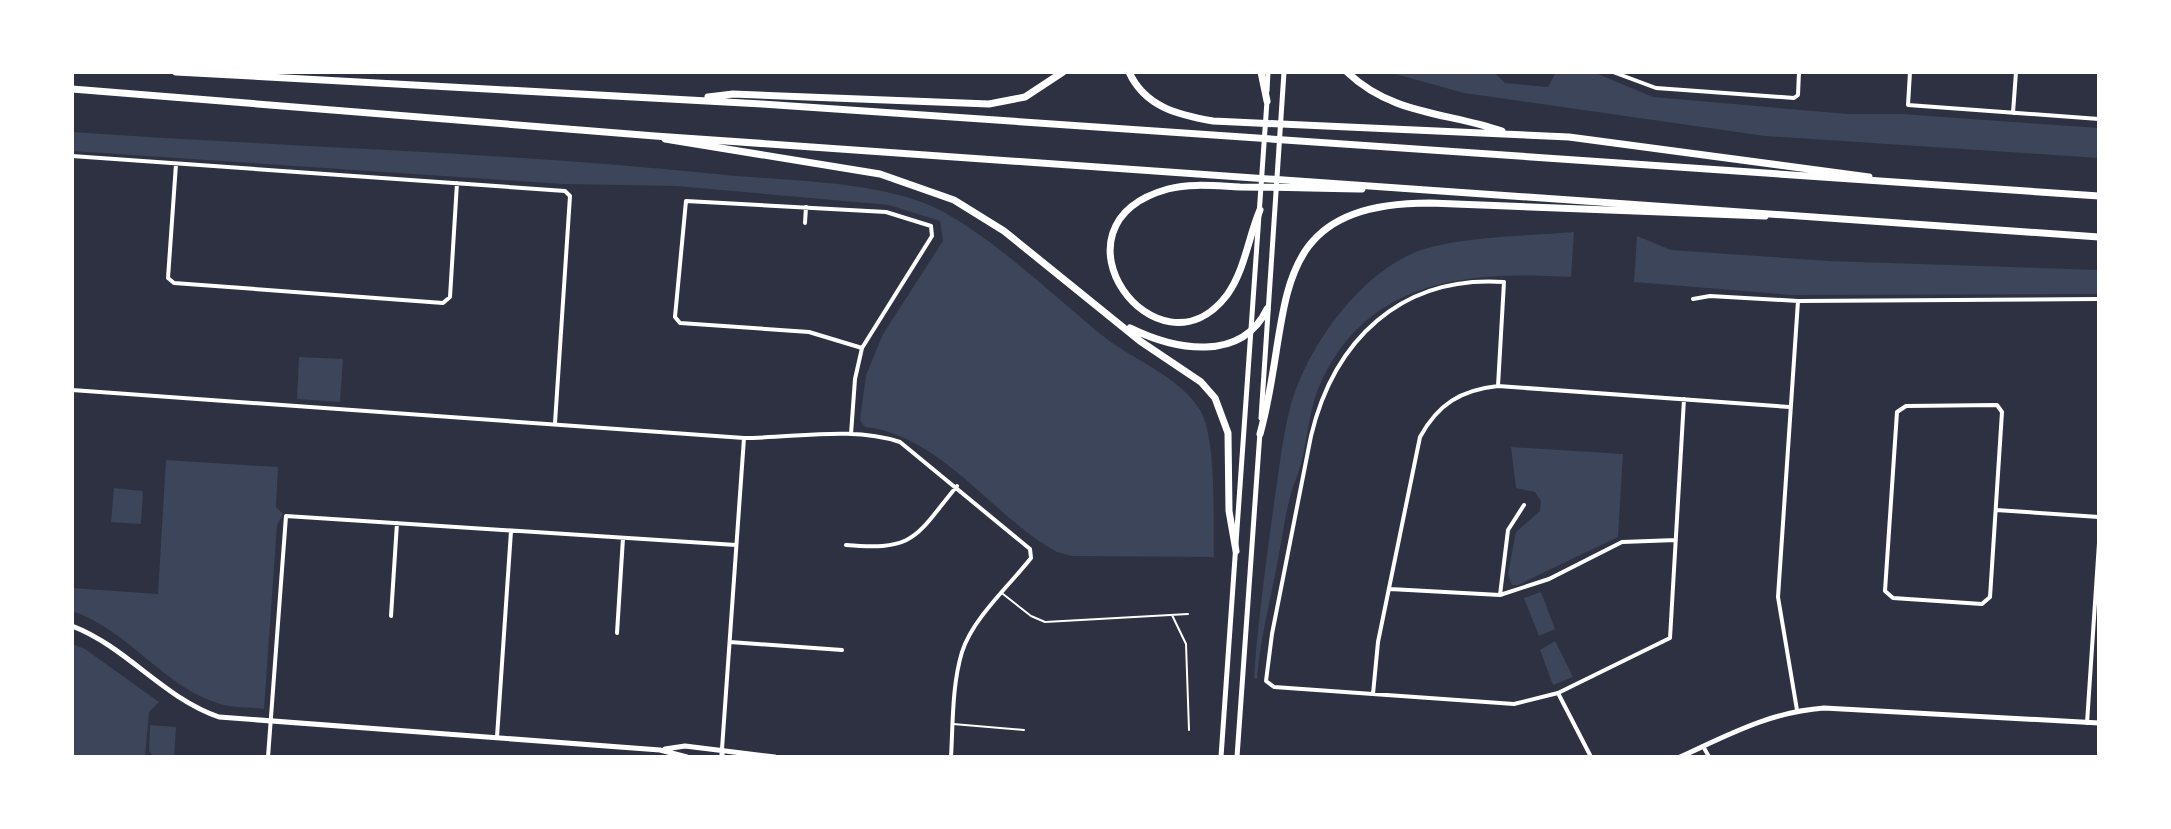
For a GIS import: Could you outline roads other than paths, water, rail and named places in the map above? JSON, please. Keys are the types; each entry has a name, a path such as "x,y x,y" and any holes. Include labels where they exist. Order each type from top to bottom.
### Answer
{"highway":[{"path":"176,72 690,100 2099,196"},
{"path":"690,100 733,94 989,104 1025,97 1063,72"},
{"path":"1129,72 1139,91 1166,110 1213,121 1508,133 1852,173 1887,182"},
{"path":"1261,72 1267,101"},
{"path":"1347,72 1370,92 1395,105 1508,133"},
{"path":"72,89 655,136 2099,237"},
{"path":"655,136 676,142 862,170 926,188 954,200 1004,231 1118,322 1201,382 1221,408 1228,433 1229,511 1236,551"},
{"path":"1260,210 1234,285 1221,302 1201,315 1179,320 1157,317 1137,307 1116,282 1111,251 1121,220 1138,203 1168,189 1194,185 1454,191"},
{"path":"1260,434 1293,273 1313,240 1354,211 1384,204 1430,203 1748,218 1780,215"},
{"path":"1118,322 1159,341 1197,348 1227,344 1251,330 1267,309"}],"main road":[{"path":"1221,757 1268,72"},
{"path":"1237,757 1284,72"},
{"path":"72,626 102,639 181,701 219,717 660,750 687,757"},
{"path":"1680,757 1750,723 1797,710 1857,707 2099,723"},
{"path":"660,750 685,746 775,757"},
{"path":"722,749 722,757"}],"street":[{"path":"1613,72 1656,88 1794,98 1798,95 1799,72"},
{"path":"1910,72 1908,105 2099,119"},
{"path":"2013,113 2016,72"},
{"path":"72,156 565,191 570,196 555,424"},
{"path":"176,164 168,278 174,283 443,303 450,297 457,183"},
{"path":"851,434 855,379 862,348 932,236 931,226 901,214 686,201 675,317 680,323 809,332 862,348"},
{"path":"805,223 806,207"},
{"path":"1498,386 1504,282 1479,280 1444,285 1379,318 1352,344 1334,372 1318,407 1275,618 1266,681 1274,687 1514,704 1558,693 1670,638 1684,399"},
{"path":"1693,299 1710,296 1798,301 2099,299"},
{"path":"1797,710 1778,597 1798,301"},
{"path":"1373,694 1389,589 1420,437 1431,416 1446,403 1471,389 1498,386 1790,407"},
{"path":"72,390 744,438 851,434 883,436 900,442 1030,549 1031,558 971,634 963,651 951,757"},
{"path":"1997,405 2002,412 1996,510 1990,597 1982,604 1893,598 1885,591 1897,412 1906,406 1997,405"},
{"path":"722,749 744,438"},
{"path":"846,545 887,548 904,544 957,486"},
{"path":"1500,595 1508,530 1524,505"},
{"path":"1996,510 2099,517"},
{"path":"268,757 286,516 736,545"},
{"path":"391,616 397,523"},
{"path":"497,740 511,530"},
{"path":"617,633 623,538"},
{"path":"1389,589 1500,595 1549,579 1622,542 1676,540"},
{"path":"2087,723 2097,612 2099,543"},
{"path":"730,642 842,650"},
{"path":"1558,693 1591,757"},
{"path":"1703,746 1709,757"}],"lane":[{"path":"1003,594 1031,616 1045,622 1188,614"},
{"path":"1172,614 1186,644 1189,730"},
{"path":"953,724 1024,730"}]}
